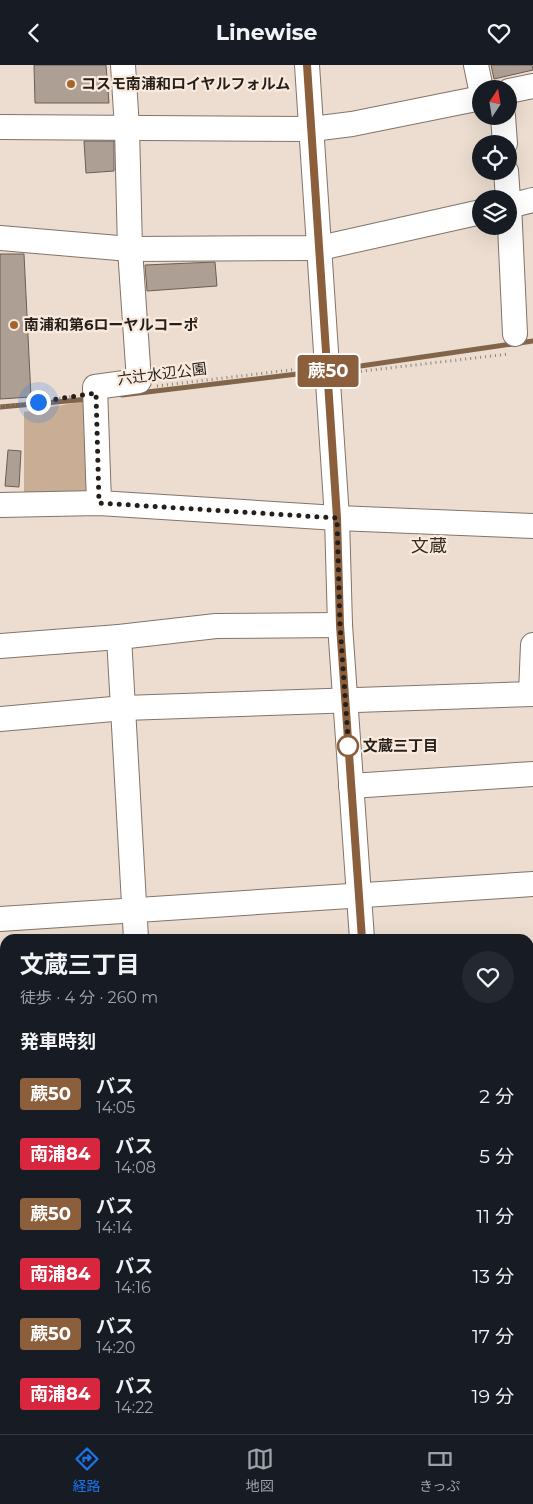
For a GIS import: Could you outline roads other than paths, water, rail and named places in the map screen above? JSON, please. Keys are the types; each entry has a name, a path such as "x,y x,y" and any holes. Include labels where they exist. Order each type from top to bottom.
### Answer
{"street":[{"path":"99,503 95,387 139,381 130,249 127,128 123,65"},
{"path":"307,65 337,518 340,625 362,934"},
{"path":"476,65 479,80"},
{"path":"518,89 533,86"},
{"path":"0,127 312,129 352,124 472,100"},
{"path":"517,203 533,200"},
{"path":"0,238 130,249 320,248 472,214"},
{"path":"514,235 524,302 515,334"},
{"path":"0,505 99,503 337,518 533,527"},
{"path":"0,646 119,637 216,626 340,625"},
{"path":"119,637 136,934"},
{"path":"0,719 124,708 532,694 533,645"},
{"path":"351,786 533,774"},
{"path":"0,919 533,884"}],"waterway":[{"path":"333,370 533,341"},
{"path":"122,395 322,371"},
{"path":"0,407 89,399"}],"place":[{"name":"コスモ南浦和ロイヤルフォルム","path":"71,84"},
{"name":"南浦和第6ローヤルコーポ","path":"14,325"},
{"name":"文蔵三丁目","path":"348,746"}],"district":[{"name":"文蔵","path":"429,546"}]}
